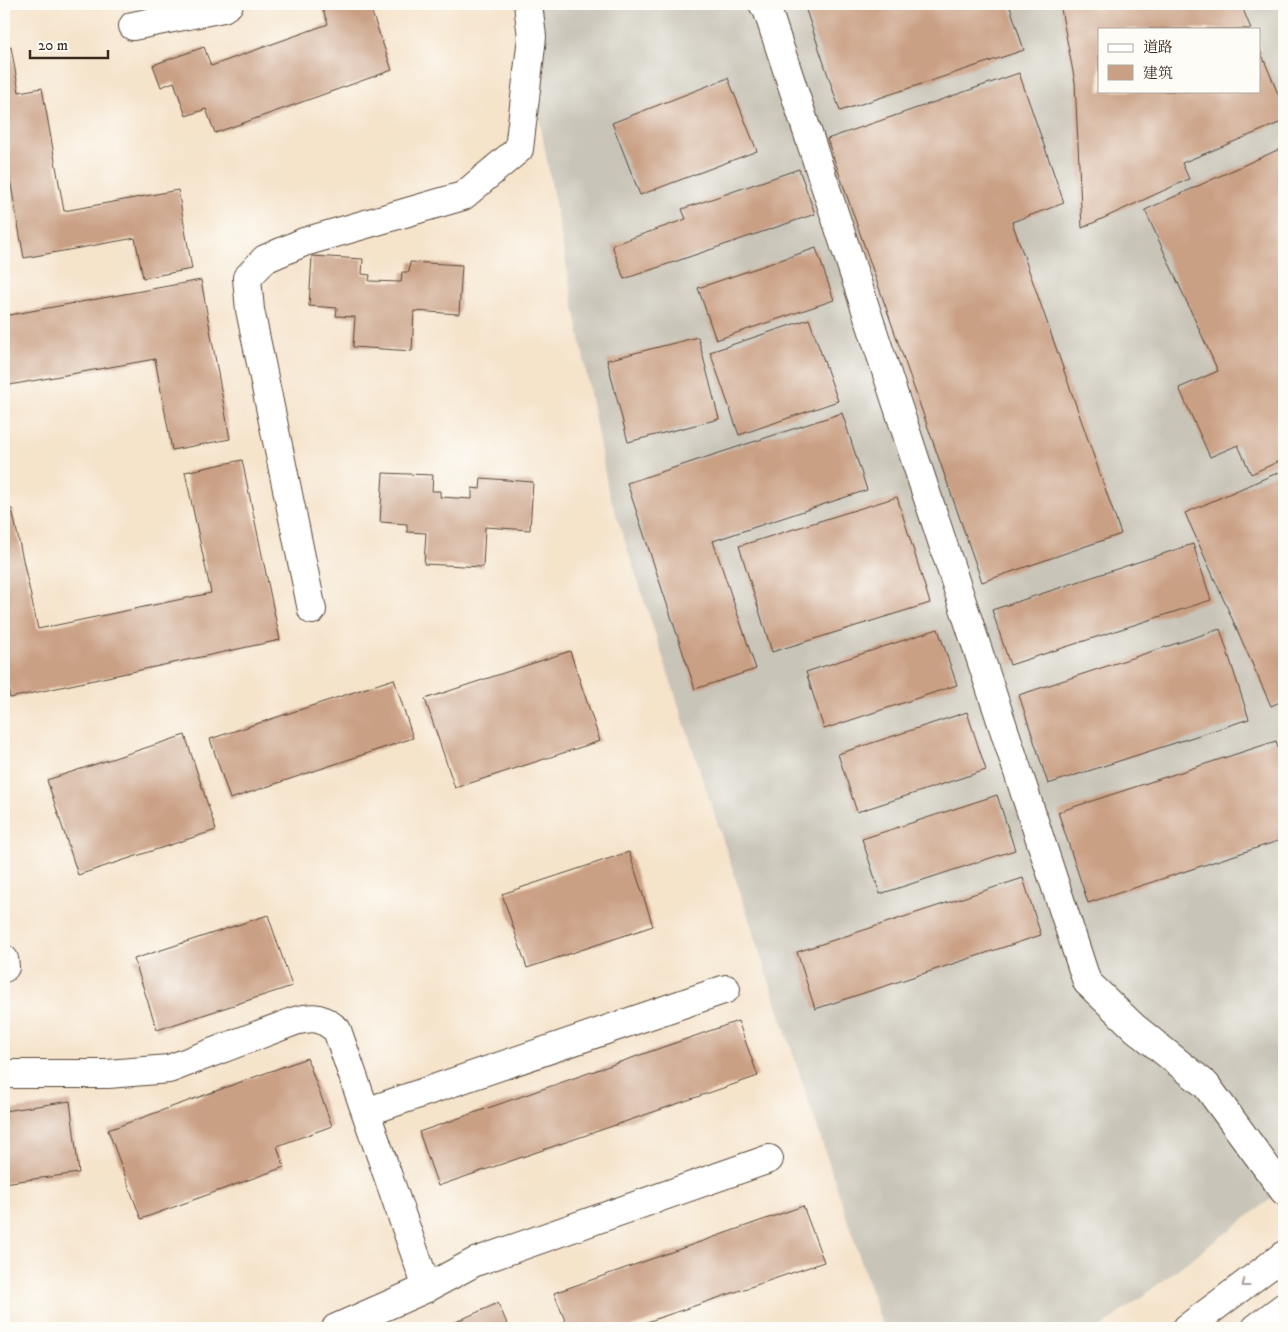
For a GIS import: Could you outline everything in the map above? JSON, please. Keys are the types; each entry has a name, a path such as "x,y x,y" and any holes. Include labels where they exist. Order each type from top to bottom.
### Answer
{"street":[{"path":"133,26 223,8 229,4"},
{"path":"312,610 250,310 247,278 265,259 304,242 463,196 519,149 532,37 528,4"},
{"path":"763,4 767,9 786,65 1087,982 1135,1028 1206,1085 1284,1191"},
{"path":"4,959 4,968"},
{"path":"366,1112 726,989"},
{"path":"4,1074 108,1074 169,1069 295,1021 311,1017 326,1020 337,1030 427,1288"},
{"path":"336,1328 427,1288 475,1262 769,1159"},
{"path":"1187,1328 1284,1255"},
{"path":"1256,1328 1284,1307"}],"shaded area":[{"path":"518,4 1284,4 1284,1189 1100,1328 883,1328 608,490"}],"building":[{"path":"335,4 369,4 392,70 215,133 206,109 186,116 174,82 161,87 153,65 204,47 211,66 328,24 322,8"},
{"path":"804,4 1009,4 1024,50 840,111"},
{"path":"1060,4 1241,4 1251,28 1098,28 1098,92 1260,92 1260,50 1284,108 1284,121 1182,163 1189,179 1082,228 1075,82"},
{"path":"11,47 19,92 42,88 64,211 178,190 192,269 143,278 135,238 24,258 4,146 4,49"},
{"path":"1019,73 1064,203 1012,222 1121,534 982,582 827,139"},
{"path":"728,78 757,151 640,195 612,123"},
{"path":"1284,147 1284,459 1251,474 1238,445 1210,457 1179,388 1218,371 1145,210"},
{"path":"799,169 815,214 624,279 612,245 686,219 682,209"},
{"path":"816,248 834,300 716,340 698,288"},
{"path":"312,256 363,259 362,274 370,275 369,281 401,282 402,272 409,272 410,262 462,265 459,314 414,311 412,351 353,347 355,317 336,316 337,308 309,306"},
{"path":"201,280 230,439 172,450 155,359 4,386 4,316"},
{"path":"809,319 838,401 739,435 710,352"},
{"path":"698,337 719,419 628,442 607,360"},
{"path":"842,413 867,490 713,541 756,669 695,689 627,483"},
{"path":"242,460 280,640 10,698 4,669 4,510 12,509 38,629 211,593 185,472"},
{"path":"1284,470 1284,700 1271,706 1185,513"},
{"path":"383,473 433,475 432,491 440,491 440,497 472,499 472,488 480,489 481,478 533,482 530,530 485,527 483,567 424,564 426,533 407,532 407,524 380,522"},
{"path":"897,497 930,603 772,652 739,546"},
{"path":"1193,544 1211,600 1010,665 992,610"},
{"path":"938,629 957,685 824,729 806,672"},
{"path":"1220,629 1249,719 1048,784 1019,695"},
{"path":"570,651 600,741 455,788 425,699"},
{"path":"394,679 413,738 230,799 210,739"},
{"path":"967,712 986,770 857,812 838,754"},
{"path":"185,735 216,830 78,875 47,780"},
{"path":"1276,741 1284,766 1284,839 1088,903 1058,812"},
{"path":"997,795 1015,850 880,894 862,839"},
{"path":"629,852 653,926 527,968 502,894"},
{"path":"1023,878 1041,935 815,1009 797,952"},
{"path":"268,915 292,986 157,1030 134,959"},
{"path":"738,1021 758,1076 438,1186 419,1132"},
{"path":"307,1058 332,1126 277,1146 284,1167 141,1219 108,1130"},
{"path":"70,1101 79,1173 4,1183 4,1111"},
{"path":"803,1206 824,1262 629,1328 568,1328 554,1293"},
{"path":"498,1303 509,1328 442,1328"}]}
